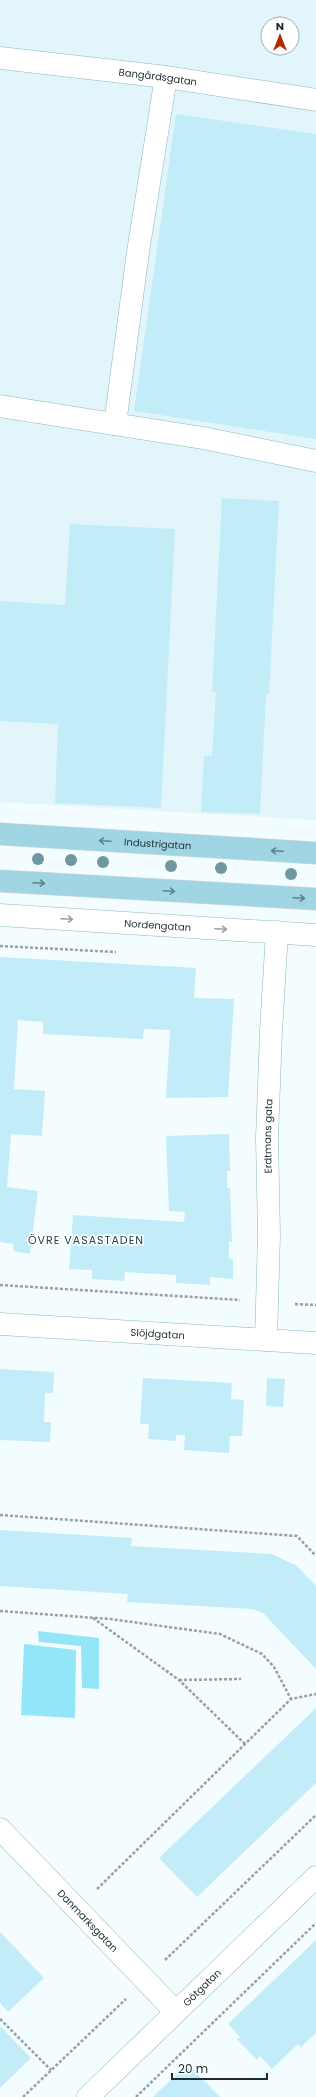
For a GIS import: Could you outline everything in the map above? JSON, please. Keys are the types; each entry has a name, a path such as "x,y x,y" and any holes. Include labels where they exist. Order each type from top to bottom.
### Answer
{"main road":[{"name":"Industrigatan","path":"0,834 316,853"},
{"path":"0,881 316,899"}],"street":[{"name":"Bangårdsgatan","path":"0,58 166,77 316,100"},
{"path":"115,424 138,252 166,77"},
{"path":"0,406 204,438 316,461"},
{"name":"Nordengatan","path":"0,915 316,935"},
{"name":"Erdtmans gata","path":"266,1340 269,1234 267,1138 277,932"},
{"name":"Slöjdgatan","path":"0,1324 316,1343"},
{"name":"Danmarksgatan","path":"0,1829 176,2012"},
{"name":"Götgatan","path":"88,2097 316,1877"}],"path":[{"path":"0,1285 316,1305"},
{"path":"0,1514 297,1536 316,1556"},
{"path":"0,1611 92,1618 220,1634 244,1644 262,1654 274,1667 291,1699"},
{"path":"92,1618 179,1680 245,1744"},
{"path":"179,1680 241,1679"},
{"path":"77,1909 291,1699 316,1694"},
{"path":"24,2097 316,1814"},
{"path":"136,2097 316,1923"},
{"path":"0,2019 52,2070"}],"shaded area":[{"path":"0,0 316,0 316,820 0,802"},
{"path":"38,1631 99,1638 99,1689 82,1688 81,1646 39,1642"},
{"path":"24,1644 76,1650 75,1718 21,1715"}],"building":[{"path":"176,114 316,134 316,439 134,411"},
{"path":"222,498 279,501 269,695 266,694 260,814 201,812 204,756 212,756 216,692 212,692"},
{"path":"70,524 175,529 161,808 55,803 58,724 0,721 0,601 65,605"},
{"path":"0,957 196,968 194,998 234,999 228,1097 166,1098 170,1030 144,1029 143,1039 43,1034 43,1022 18,1020 14,1089 45,1091 42,1136 11,1134 7,1187 38,1191 30,1254 13,1251 14,1244 0,1242"},
{"path":"229,1134 230,1171 227,1171 227,1188 230,1188 232,1242 229,1242 229,1259 233,1259 233,1279 210,1277 210,1285 176,1283 176,1275 125,1272 124,1281 92,1279 92,1270 69,1269 73,1215 184,1222 185,1212 169,1211 166,1136"},
{"path":"0,1369 54,1372 53,1393 45,1393 44,1422 51,1422 50,1442 0,1440"},
{"path":"143,1378 232,1383 231,1399 244,1400 242,1436 230,1436 229,1453 184,1450 185,1435 176,1435 176,1441 148,1439 149,1424 140,1424"},
{"path":"267,1378 285,1379 283,1407 266,1406"},
{"path":"0,1530 132,1538 131,1546 272,1554 297,1566 316,1586 316,1669 263,1613 252,1609 127,1602 128,1594 0,1586"},
{"path":"316,1708 316,1783 197,1897 159,1858"},
{"path":"0,1932 44,1978 8,2012 0,2003"},
{"path":"316,1940 316,2033 301,2047 298,2044 272,2069 260,2056 257,2060 237,2039 240,2037 228,2024"},
{"path":"0,2026 31,2058 0,2088"},
{"path":"188,2064 220,2097 153,2097 158,2092"}],"district":[{"name":"ÖVRE VASASTADEN","path":"86,1240"}]}
